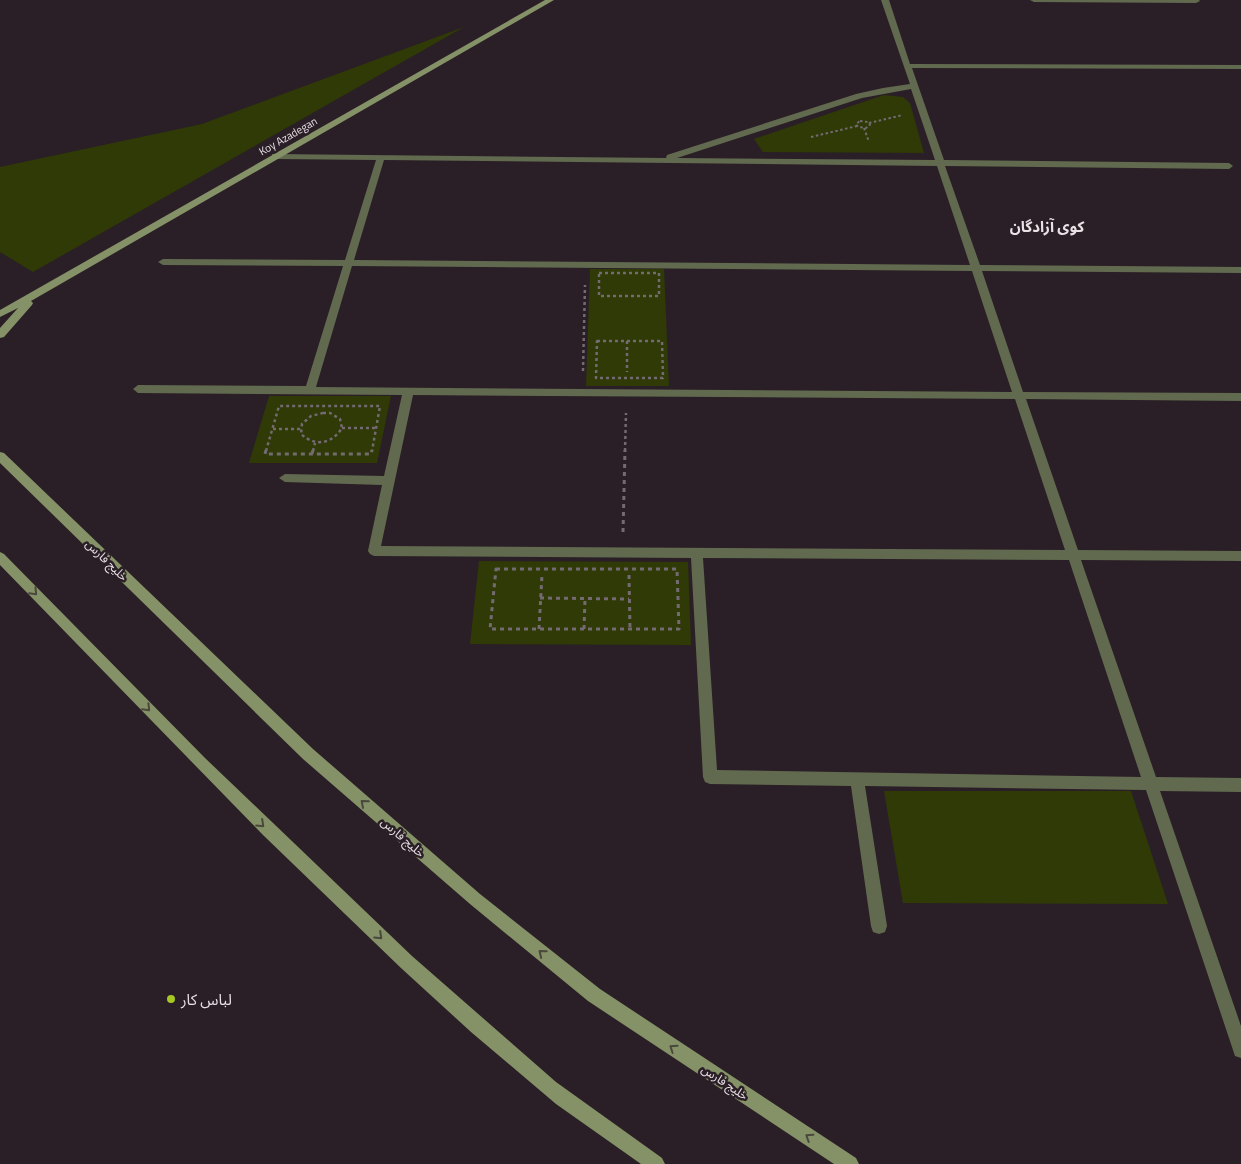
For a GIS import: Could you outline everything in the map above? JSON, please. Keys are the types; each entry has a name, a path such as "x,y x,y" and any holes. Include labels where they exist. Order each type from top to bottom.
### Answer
{"main road":[{"name":"Koy Azadegan","path":"0,314 550,0"},
{"path":"0,336 38,292"},
{"name":"خلیج فارس","path":"0,456 308,754 475,899 594,995 850,1164"},
{"path":"0,557 233,797 412,967 552,1089 656,1164"}],"street":[{"path":"885,0 1241,1050"},
{"path":"1034,0 1196,1"},
{"path":"907,66 1241,67"},
{"path":"658,161 858,96 883,90 914,86"},
{"path":"276,156 1229,166"},
{"path":"310,390 382,157"},
{"path":"163,262 349,265 1241,270"},
{"path":"138,389 1241,397"},
{"path":"408,391 374,551 1241,556"},
{"path":"285,478 389,481"},
{"path":"697,553 710,777 1241,785"},
{"path":"858,779 879,926"}],"path":[{"path":"857,126 856,122 859,121 869,123 904,115"},
{"path":"807,135 811,137 857,126 866,128 870,125 869,123"},
{"path":"808,141 811,140 811,137"},
{"path":"582,392 586,266"},
{"path":"597,341 662,341 663,378 627,378 596,378 597,341"},
{"path":"622,552 627,341"},
{"path":"279,406 380,406 371,454 265,454 273,429 279,406"},
{"path":"324,413 330,413 340,418 342,428 336,437 322,443 309,441 301,434 300,429 302,424 311,416 324,413"},
{"path":"342,428 376,428"},
{"path":"273,429 300,429"},
{"path":"496,570 542,570 677,570 680,629 490,629 496,570"},
{"path":"539,629 542,570"},
{"path":"629,570 630,629"},
{"path":"540,598 629,599"},
{"path":"584,599 584,629"}],"green space":[{"path":"464,27 33,272 0,252 0,167 202,124"},
{"path":"884,95 903,97 910,103 924,153 763,152 754,139"},
{"path":"590,269 664,269 669,386 586,386"},
{"path":"269,396 391,396 377,463 249,463"},
{"path":"479,561 688,562 691,645 470,644"},
{"path":"884,791 1131,791 1168,904 903,903"}],"place":[{"name":"لباس کار","path":"171,999"}],"district":[{"name":"کوی آزادگان","path":"1047,226"}]}
